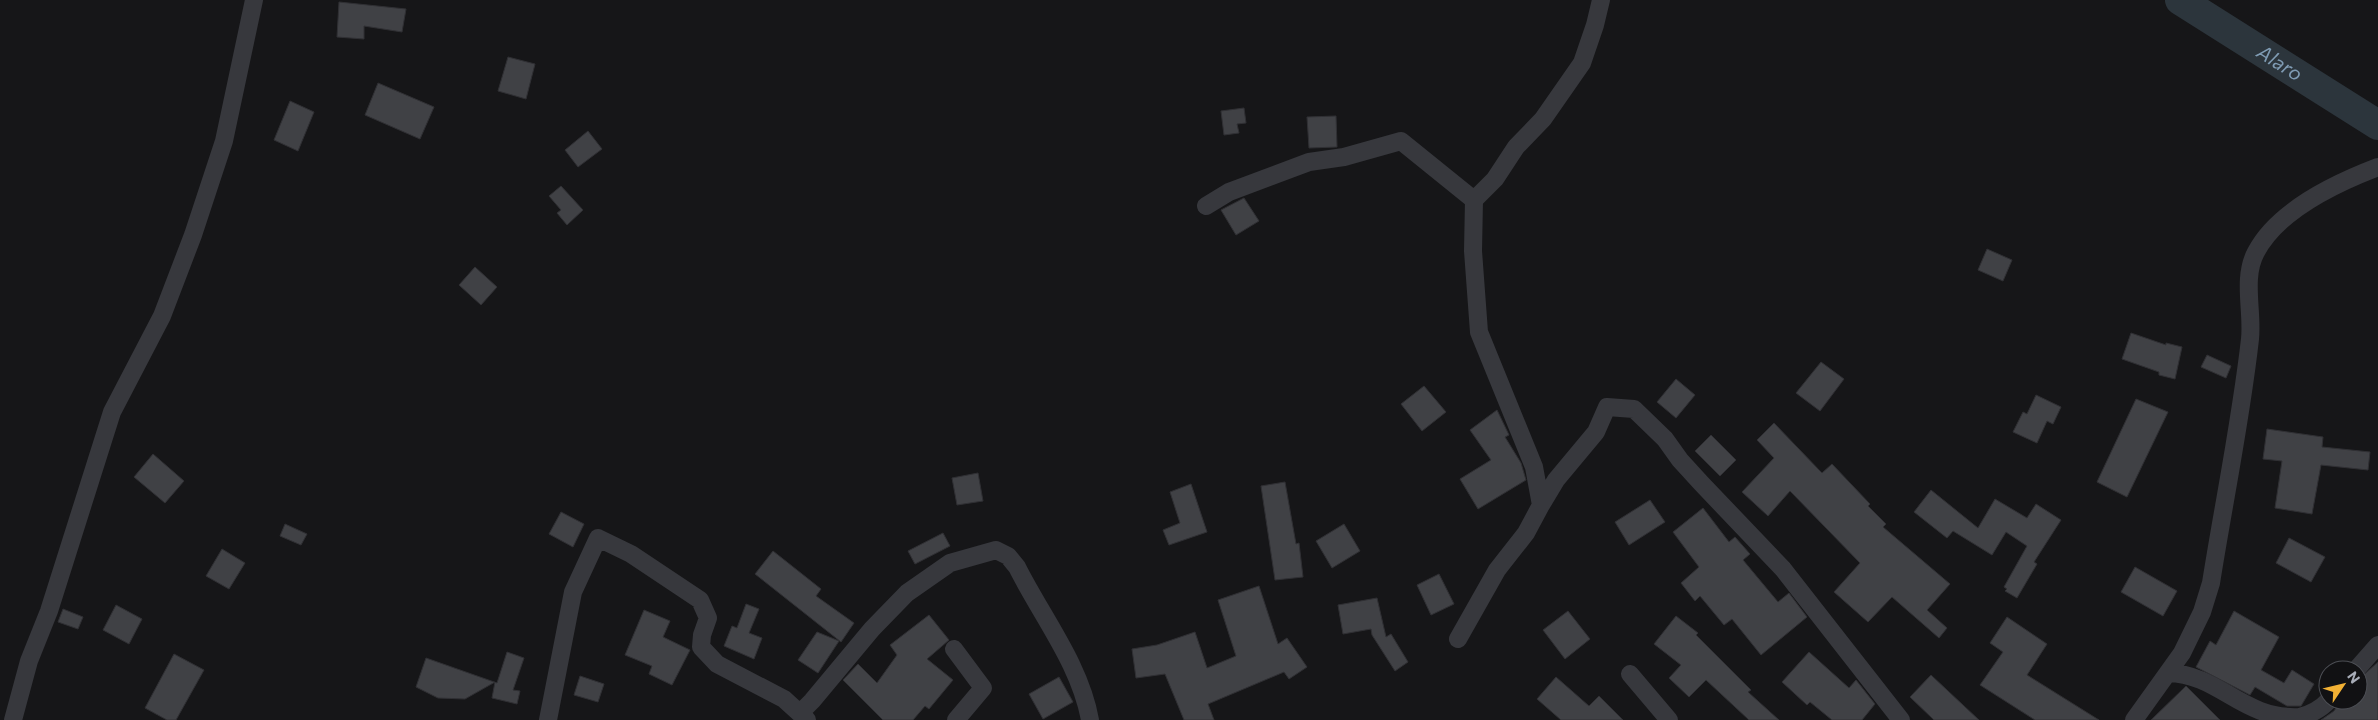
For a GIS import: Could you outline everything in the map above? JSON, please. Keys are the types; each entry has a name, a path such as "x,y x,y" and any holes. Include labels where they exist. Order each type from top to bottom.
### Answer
{"street":[{"path":"13,720 30,661 112,412 162,316 193,235 224,141 254,0"},
{"path":"1540,505 1534,467 1479,332 1473,251 1474,200 1495,179 1516,147 1543,119 1582,63 1596,25 1601,0"},
{"path":"1206,206 1229,192 1309,162 1344,157 1401,141 1474,200"},
{"path":"2134,720 2182,653 2202,612 2211,583 2249,343 2251,263 2257,250 2275,228 2307,200 2331,186 2378,166"},
{"path":"1458,639 1497,570 1526,533 1540,505 1556,480 1596,432 1607,406 1634,409 1665,438 1680,460 1783,569 1901,720"},
{"path":"548,720 573,592 598,538 631,554 700,600 708,618 702,635 702,647 712,659 717,664 784,699 804,716 812,701 872,628 907,593 950,563 996,550 1008,556 1018,567 1070,659 1088,706 1090,720"},
{"path":"2365,660 2378,645"},
{"path":"954,649 983,688 956,720"},
{"path":"2168,673 2183,673 2252,712 2272,720 2287,720 2309,715 2318,708"},
{"path":"1630,674 1668,720"}],"building":[{"path":"339,2 406,9 402,32 364,26 364,39 337,37"},
{"path":"508,57 535,64 526,99 498,91"},
{"path":"378,83 434,107 420,139 365,115"},
{"path":"290,101 314,112 298,151 274,140"},
{"path":"1244,108 1246,123 1237,124 1239,133 1224,135 1221,111"},
{"path":"1336,116 1337,147 1309,148 1307,117"},
{"path":"588,131 602,149 578,167 565,150"},
{"path":"561,186 583,210 567,225 557,213 561,210 549,196"},
{"path":"1244,198 1259,221 1236,235 1221,210"},
{"path":"1987,249 2012,260 2003,281 1978,270"},
{"path":"475,267 497,287 481,305 459,285"},
{"path":"2131,333 2166,345 2166,343 2182,347 2175,379 2159,375 2159,372 2122,359"},
{"path":"2207,355 2231,366 2226,378 2201,367"},
{"path":"1821,362 1844,379 1820,411 1796,393"},
{"path":"1676,379 1695,395 1676,418 1657,402"},
{"path":"1424,386 1446,412 1422,431 1401,404"},
{"path":"2036,395 2061,407 2053,424 2047,421 2037,443 2013,432 2023,412 2027,414"},
{"path":"2136,399 2168,412 2127,497 2097,482"},
{"path":"1497,410 1509,435 1505,437 1521,463 1526,480 1478,509 1460,479 1491,460 1470,430"},
{"path":"1774,423 1822,473 1832,464 1870,504 1868,506 1886,524 1883,527 1950,584 1927,610 1947,628 1939,638 1892,597 1868,622 1834,592 1860,563 1790,491 1768,516 1742,492 1774,458 1757,440"},
{"path":"2267,429 2323,437 2322,447 2370,452 2368,470 2321,465 2312,514 2275,508 2282,461 2263,459"},
{"path":"1711,435 1736,460 1720,476 1695,451"},
{"path":"153,454 184,481 165,503 134,477"},
{"path":"978,473 983,501 957,505 952,478"},
{"path":"1285,482 1296,544 1299,543 1303,577 1275,580 1261,486"},
{"path":"1191,484 1207,532 1169,545 1163,530 1180,523 1170,492"},
{"path":"1931,490 1978,528 1995,499 2027,518 2036,504 2061,520 2034,562 2037,564 2017,598 2005,591 2007,589 2004,587 2027,546 2006,532 1992,555 1953,531 1947,538 1914,512"},
{"path":"1650,500 1665,522 1629,545 1615,522"},
{"path":"1703,508 1729,542 1735,537 1750,554 1743,560 1778,602 1789,593 1807,617 1761,655 1732,619 1724,625 1700,596 1695,601 1681,583 1699,567 1673,532"},
{"path":"561,512 584,524 573,547 549,534"},
{"path":"285,524 307,534 301,545 280,536"},
{"path":"1344,524 1360,551 1332,568 1316,541"},
{"path":"943,533 950,546 915,564 908,551"},
{"path":"2289,538 2325,557 2311,582 2276,563"},
{"path":"222,549 245,563 229,589 206,576"},
{"path":"773,551 821,589 816,596 854,623 841,642 755,574"},
{"path":"2135,567 2177,591 2163,616 2121,592"},
{"path":"1439,574 1454,604 1431,615 1417,585"},
{"path":"1259,586 1278,644 1287,638 1307,667 1289,679 1284,672 1208,704 1214,720 1184,720 1165,674 1136,678 1132,649 1157,645 1195,632 1207,668 1236,656 1218,600"},
{"path":"1377,598 1386,637 1391,634 1408,662 1395,671 1372,635 1371,629 1343,634 1338,605"},
{"path":"746,604 759,609 749,633 762,638 754,659 724,646 732,626 737,628"},
{"path":"116,605 142,619 129,644 103,630"},
{"path":"63,609 83,617 78,629 58,622"},
{"path":"644,610 670,621 663,637 690,650 672,685 649,674 652,666 625,655"},
{"path":"1568,611 1590,639 1565,659 1543,630"},
{"path":"2234,611 2279,637 2261,670 2284,683 2292,670 2314,684 2301,706 2287,706 2255,687 2250,695 2196,667 2210,641 2216,645"},
{"path":"929,615 949,640 927,659 953,680 929,709 925,706 913,720 883,720 843,680 858,664 877,683 897,655 890,645"},
{"path":"1676,616 1698,633 1696,635 1751,690 1748,692 1779,720 1749,720 1706,680 1689,697 1669,678 1681,665 1654,644"},
{"path":"2007,617 2047,644 2027,675 2099,720 2035,720 1980,685 2003,652 1990,643"},
{"path":"817,632 839,641 818,673 798,660"},
{"path":"507,652 524,658 513,690 520,691 517,704 492,698 495,682 497,683"},
{"path":"1809,652 1849,688 1856,680 1875,704 1862,720 1832,720 1810,702 1807,705 1782,682"},
{"path":"174,654 204,670 176,720 167,720 145,708"},
{"path":"426,658 495,682 465,699 438,698 416,687"},
{"path":"2378,662 2378,720 2321,720 2335,710 2368,710 2368,671"},
{"path":"1931,675 1979,720 1934,720 1910,697"},
{"path":"580,676 604,684 598,702 574,695"},
{"path":"1059,677 1073,702 1043,719 1029,694"},
{"path":"1556,677 1589,706 1599,696 1623,720 1561,720 1537,699"},
{"path":"2186,686 2220,720 2151,720"}],"waterway":[{"name":"Alaro","path":"2180,0 2378,125"}]}
